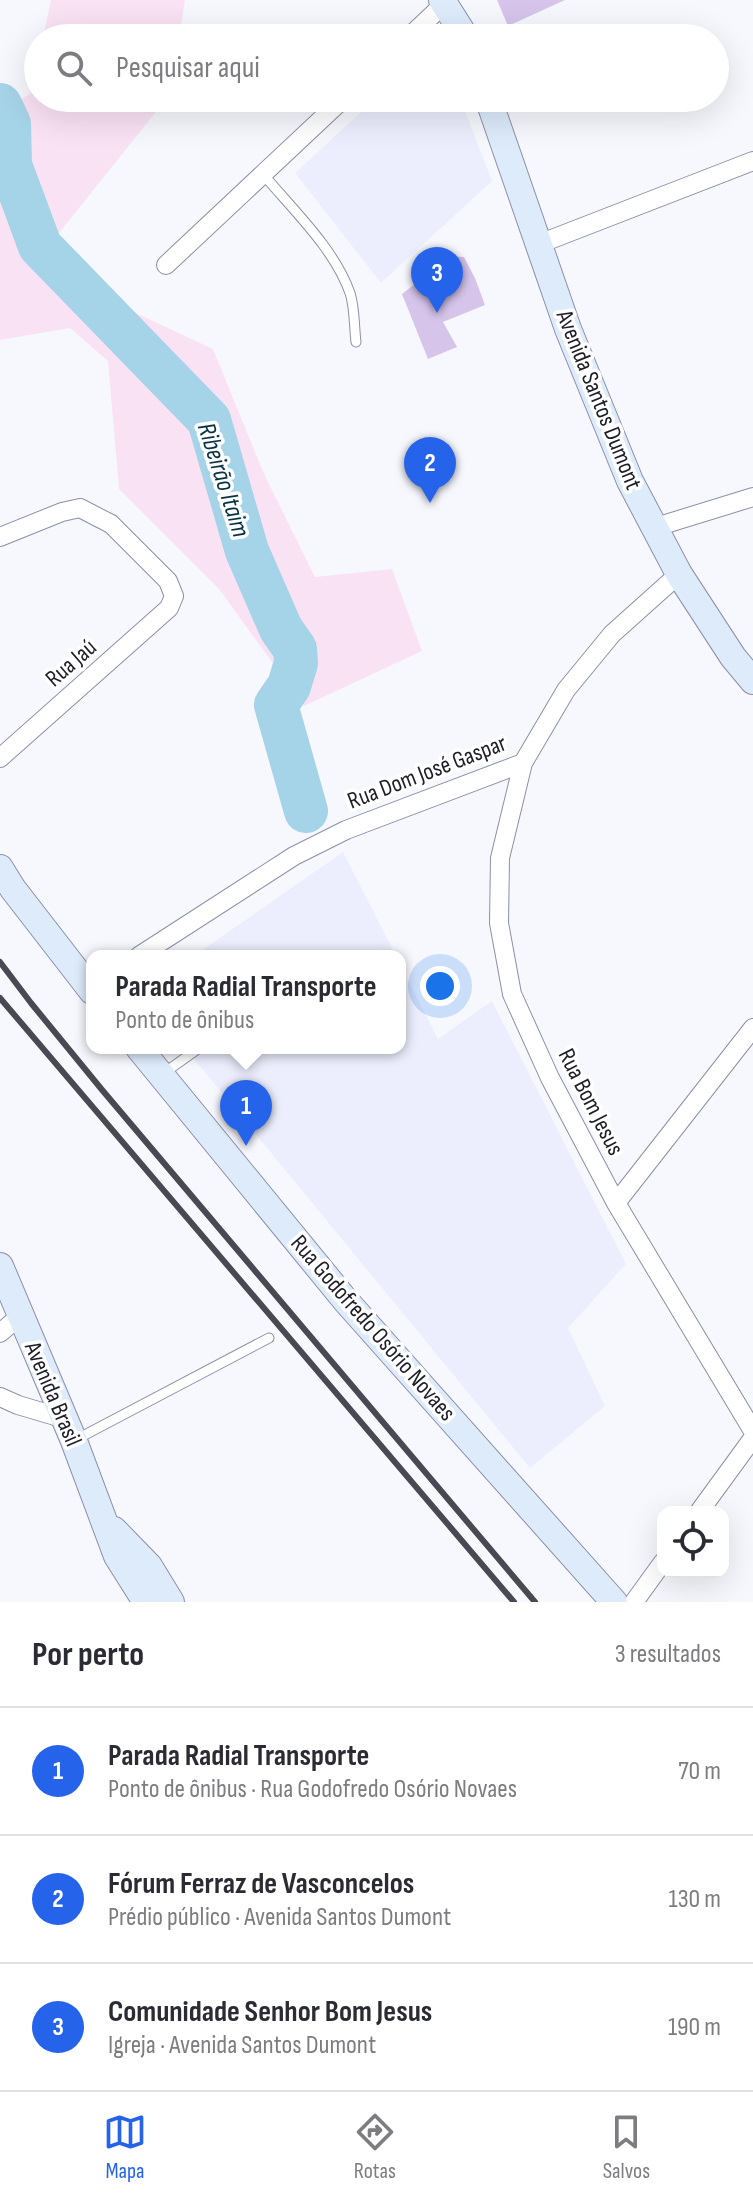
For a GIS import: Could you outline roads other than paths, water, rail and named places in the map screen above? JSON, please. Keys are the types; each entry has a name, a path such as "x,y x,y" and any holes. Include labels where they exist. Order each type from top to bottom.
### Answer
{"main road":[{"path":"444,2 457,24"},
{"name":"Avenida Santos Dumont","path":"493,112 568,329 630,481 679,574 733,657 753,681"},
{"path":"0,868 86,982"},
{"name":"Rua Godofredo Osório Novaes","path":"144,1054 346,1301 614,1602"},
{"name":"Avenida Brasil","path":"0,1266 106,1522 117,1556 146,1602"},
{"name":"Avenida Brasil","path":"106,1522 149,1566 171,1602"}],"street":[{"path":"422,24 444,2"},
{"path":"166,265 329,112"},
{"path":"539,244 753,161"},
{"path":"656,527 753,497"},
{"name":"Rua Jaú","path":"0,537 80,508 111,524 173,589 173,603 0,758"},
{"name":"Rua Dom José Gaspar","path":"148,950 294,856 320,843 359,824 523,763 566,690 612,634 679,574"},
{"name":"Rua Bom Jesus","path":"523,763 500,858 499,923 512,994 550,1078 616,1203 753,1431"},
{"path":"616,1203 753,1028"},
{"path":"0,1333 20,1316"},
{"path":"0,1397 68,1429"},
{"path":"703,1506 753,1438"},
{"path":"634,1602 657,1570"}],"lane":[{"path":"263,174 315,235 341,273 351,295 356,342"},
{"path":"161,1075 191,1054"},
{"path":"68,1429 269,1338"}],"waterway":[{"name":"Ribeirão Itaim","path":"0,105 9,124 10,165 40,246 209,420 247,551 281,629 295,649 296,663 289,686 276,705 306,811"}],"railway":[{"path":"0,962 103,1091 535,1602"},
{"path":"0,998 514,1602"}],"place":[{"name":"Comunidade Senhor Bom Jesus","path":"437,313"},
{"name":"Fórum Ferraz de Vasconcelos","path":"430,503"},
{"name":"Parada Radial Transporte","path":"246,1146"}]}
